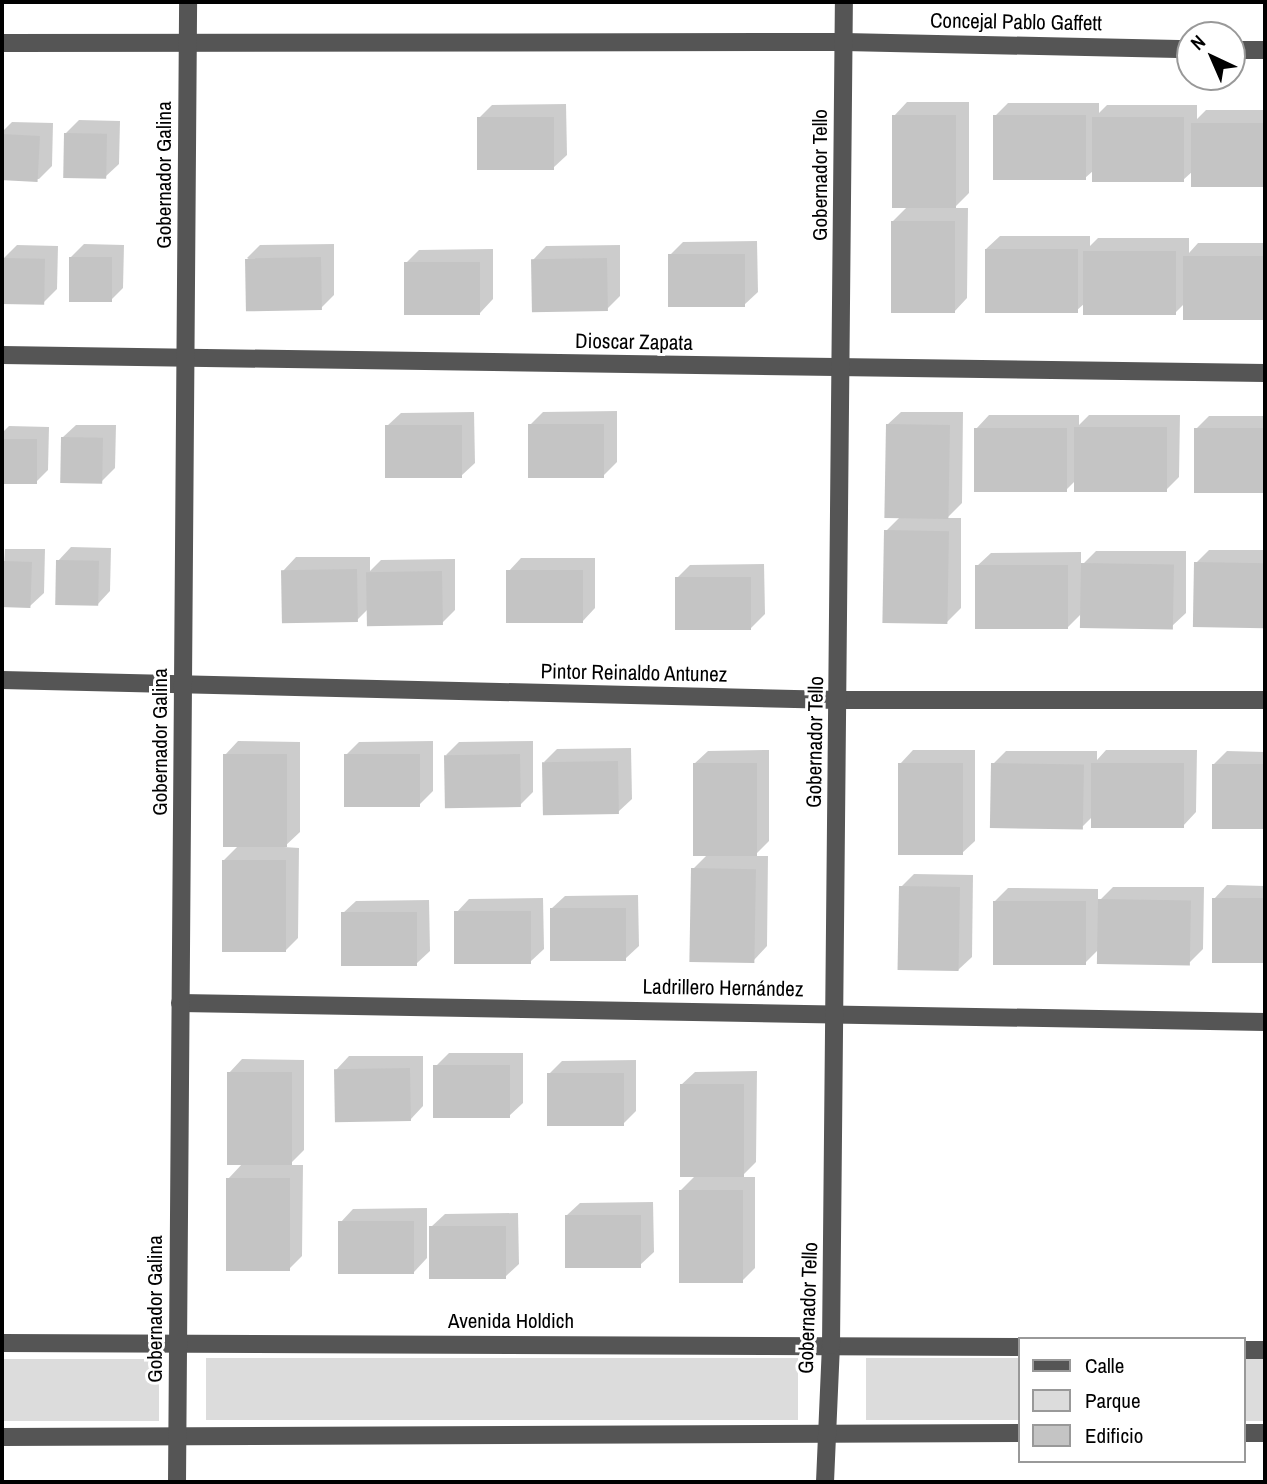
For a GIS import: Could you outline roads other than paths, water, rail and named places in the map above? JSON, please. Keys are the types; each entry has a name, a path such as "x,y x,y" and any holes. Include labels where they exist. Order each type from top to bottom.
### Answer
{"street":[{"name":"Gobernador Galina","path":"177,1482 188,2"},
{"name":"Gobernador Tello","path":"825,1482 825,1434 831,1345 844,2"},
{"name":"Concejal Pablo Gaffett","path":"2,43 844,42 1176,49"},
{"path":"1246,50 1265,50"},
{"name":"Dioscar Zapata","path":"2,355 1265,373"},
{"name":"Pintor Reinaldo Antunez","path":"2,680 838,700 1265,700"},
{"name":"Ladrillero Hernández","path":"180,1003 835,1012 1265,1022"},
{"name":"Avenida Holdich","path":"2,1343 1018,1347"},
{"path":"1246,1350 1265,1350"},
{"path":"2,1437 1018,1433"},
{"path":"1246,1433 1265,1433"}]}
